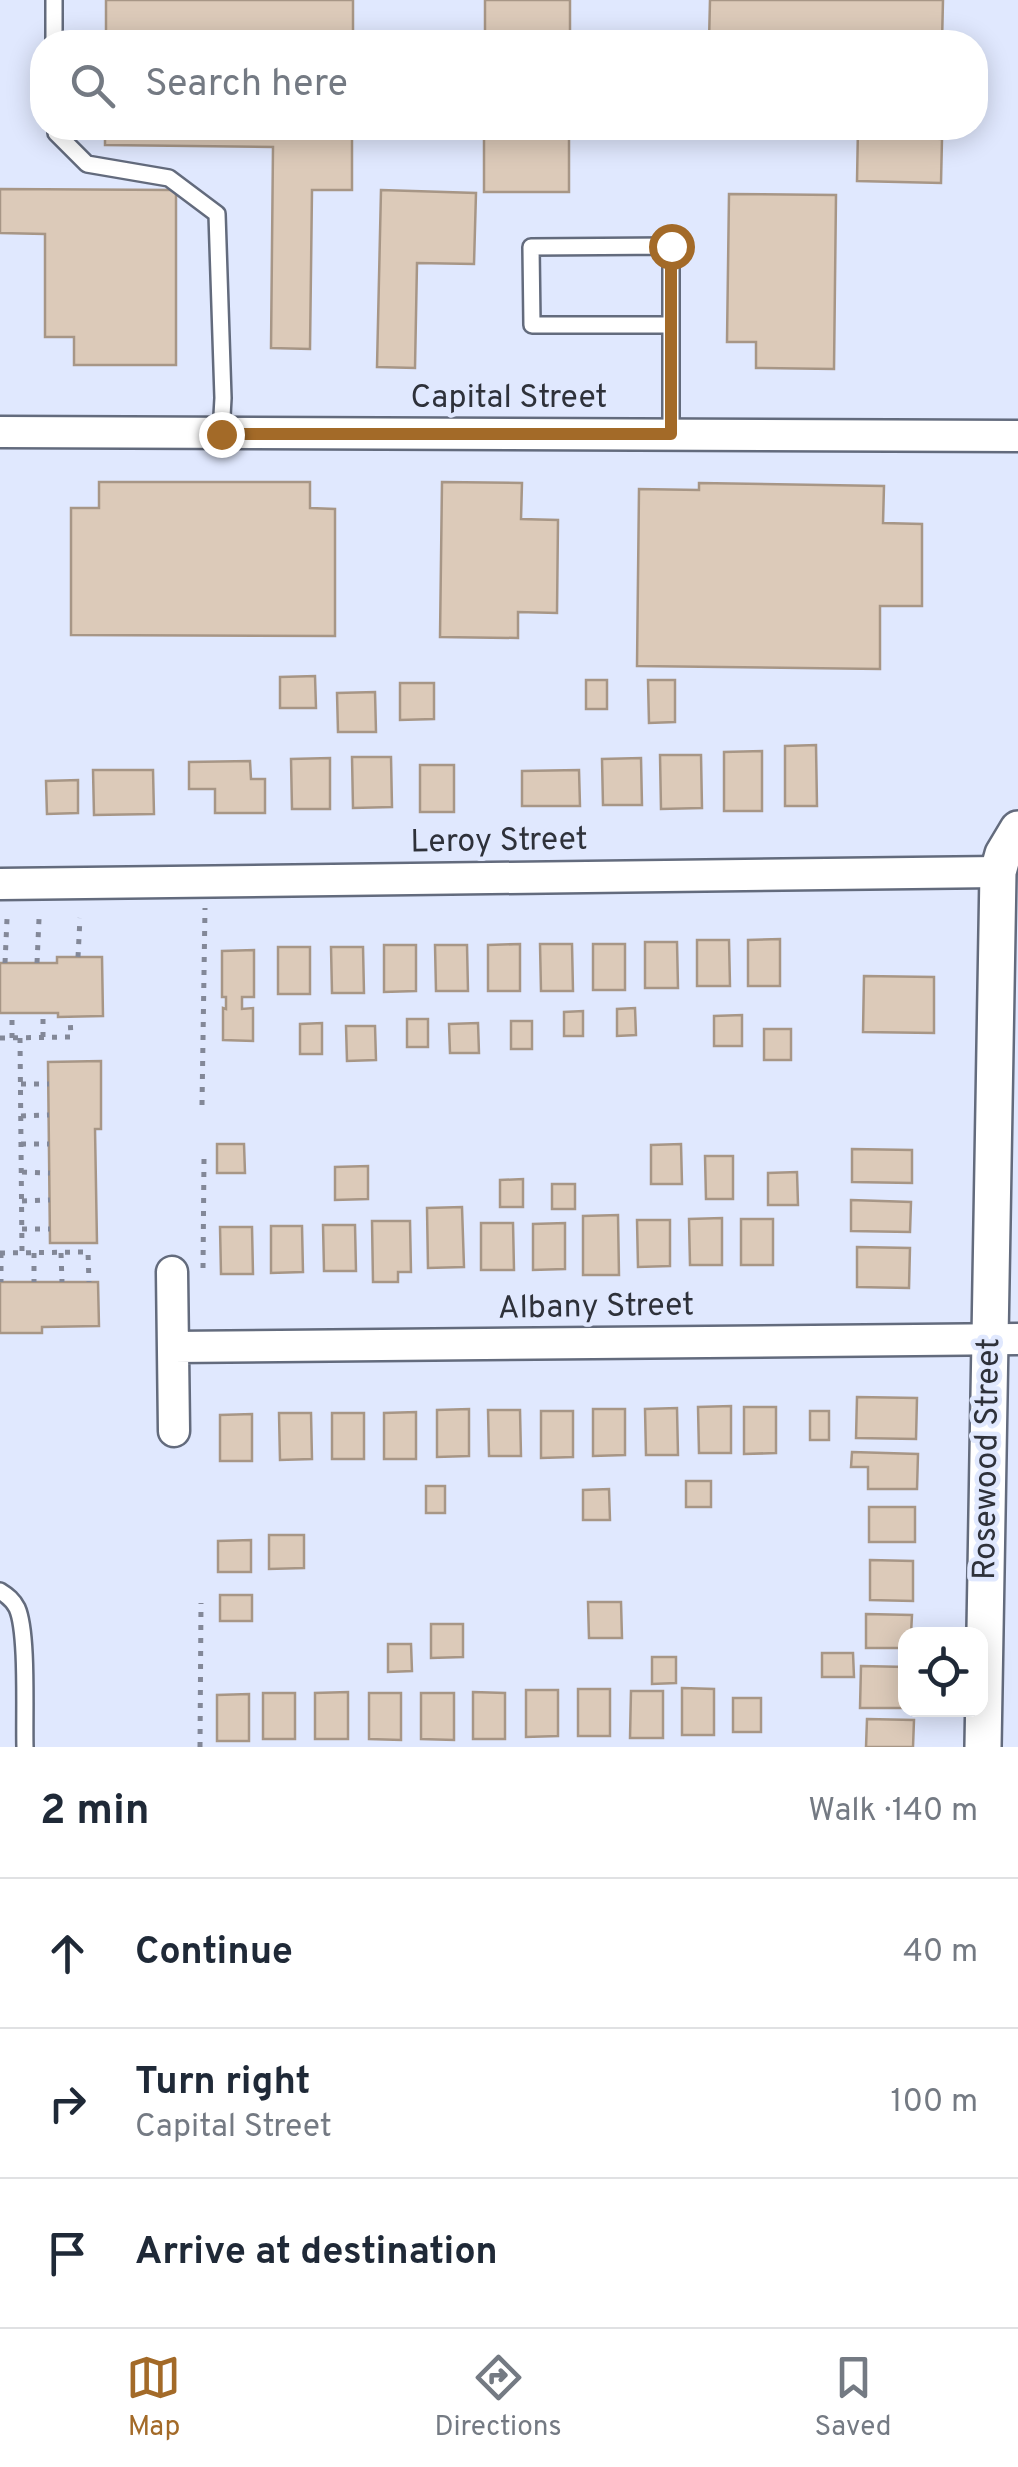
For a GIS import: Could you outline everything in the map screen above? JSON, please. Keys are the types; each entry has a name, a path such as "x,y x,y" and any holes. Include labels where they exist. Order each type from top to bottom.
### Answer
{"street":[{"name":"Capital Street","path":"0,432 1018,436"},
{"path":"998,872 1003,854 1018,829"},
{"name":"Leroy Street","path":"0,884 998,872"},
{"name":"Rosewood Street","path":"983,1747 1004,1339 998,872"},
{"path":"172,1272 174,1431"},
{"name":"Albany Street","path":"174,1347 1004,1339"}],"lane":[{"path":"54,0 54,30"},
{"path":"63,140 87,164 169,178 217,214 221,434"},
{"path":"671,326 532,325 531,247 671,246 671,326 671,434"},
{"path":"0,1592 12,1598 20,1612 25,1747"}],"path":[{"path":"202,1105 205,881"},
{"path":"78,957 80,918"},
{"path":"5,963 7,919"},
{"path":"36,963 39,919"},
{"path":"12,1013 21,1084 22,1253"},
{"path":"43,1037 44,1013"},
{"path":"0,1038 70,1037 70,1017"},
{"path":"21,1084 48,1084"},
{"path":"21,1116 49,1116"},
{"path":"22,1144 49,1144"},
{"path":"203,1268 204,1159"},
{"path":"22,1172 50,1173"},
{"path":"22,1201 50,1200"},
{"path":"22,1229 50,1229"},
{"path":"61,1252 62,1282"},
{"path":"2,1282 0,1253 88,1252 89,1282"},
{"path":"34,1253 34,1282"},
{"path":"200,1747 201,1603"}],"building":[{"path":"106,0 353,0 353,30 106,30"},
{"path":"485,0 570,0 570,30 485,30"},
{"path":"710,0 943,0 942,30 709,30"},
{"path":"105,140 352,140 352,190 312,190 310,349 271,348 273,147 105,145"},
{"path":"484,140 569,140 569,192 484,192"},
{"path":"858,140 942,140 941,183 857,181"},
{"path":"0,189 176,190 176,365 74,365 74,337 45,337 45,234 0,233"},
{"path":"381,190 476,193 474,264 417,263 415,368 377,367"},
{"path":"729,194 836,195 834,369 756,368 756,342 727,342"},
{"path":"99,482 310,482 310,508 335,509 335,636 71,635 71,508 99,508"},
{"path":"442,482 522,483 521,519 558,520 557,613 518,612 518,638 440,637"},
{"path":"699,483 884,486 883,523 922,524 922,606 880,606 880,669 637,666 639,489 699,490"},
{"path":"315,676 316,708 280,708 280,677"},
{"path":"586,680 607,680 607,709 586,709"},
{"path":"648,680 675,680 675,722 649,723"},
{"path":"400,683 434,683 434,719 400,720"},
{"path":"375,692 376,732 338,732 337,693"},
{"path":"816,745 817,806 785,806 785,746"},
{"path":"762,751 762,811 724,811 724,752"},
{"path":"660,755 701,755 702,808 661,809"},
{"path":"352,757 391,757 392,807 353,808"},
{"path":"330,758 330,809 292,809 291,759"},
{"path":"641,758 642,805 603,805 602,759"},
{"path":"250,761 251,779 265,779 265,813 215,813 215,789 189,789 189,762"},
{"path":"420,765 454,765 454,812 420,812"},
{"path":"93,770 153,770 154,814 94,815"},
{"path":"579,770 580,806 522,806 522,771"},
{"path":"78,780 78,813 47,814 46,781"},
{"path":"780,939 780,986 748,986 748,940"},
{"path":"697,940 729,940 730,986 697,986"},
{"path":"645,942 677,942 678,988 645,988"},
{"path":"520,944 520,991 488,991 488,945"},
{"path":"540,944 572,944 573,991 541,991"},
{"path":"593,944 625,944 625,990 593,990"},
{"path":"384,945 416,945 416,991 384,992"},
{"path":"435,945 467,945 468,991 436,991"},
{"path":"278,947 310,947 310,994 278,994"},
{"path":"331,947 363,947 364,993 332,993"},
{"path":"254,950 254,997 242,997 242,1009 253,1008 253,1041 223,1040 226,997 222,997 222,951"},
{"path":"57,957 102,957 103,1016 0,1013 0,963 57,963"},
{"path":"864,976 934,977 934,1033 863,1032"},
{"path":"635,1008 636,1035 617,1036 617,1009"},
{"path":"583,1011 583,1036 564,1036 564,1012"},
{"path":"742,1015 742,1046 714,1046 714,1016"},
{"path":"407,1019 428,1019 428,1047 407,1047"},
{"path":"511,1021 532,1021 532,1049 511,1049"},
{"path":"322,1023 322,1054 300,1054 300,1024"},
{"path":"478,1023 479,1053 450,1053 449,1024"},
{"path":"346,1026 375,1026 376,1060 347,1061"},
{"path":"764,1029 791,1029 791,1060 764,1060"},
{"path":"101,1061 101,1129 95,1129 97,1243 50,1243 48,1062"},
{"path":"217,1144 244,1144 245,1173 217,1173"},
{"path":"681,1144 682,1184 651,1184 651,1145"},
{"path":"852,1149 912,1150 912,1183 852,1182"},
{"path":"705,1156 733,1156 733,1199 706,1199"},
{"path":"368,1166 368,1199 335,1200 335,1167"},
{"path":"797,1172 798,1205 768,1205 768,1173"},
{"path":"523,1179 523,1207 500,1207 500,1180"},
{"path":"552,1184 575,1184 575,1209 552,1209"},
{"path":"851,1200 911,1202 910,1232 851,1231"},
{"path":"462,1207 464,1267 428,1268 427,1208"},
{"path":"618,1215 619,1275 583,1275 583,1216"},
{"path":"722,1218 722,1265 690,1265 689,1219"},
{"path":"741,1219 773,1219 773,1265 741,1265"},
{"path":"637,1220 670,1220 670,1266 638,1267"},
{"path":"372,1221 410,1221 411,1272 398,1272 398,1282 373,1282"},
{"path":"481,1223 513,1223 514,1270 481,1270"},
{"path":"565,1223 565,1269 533,1270 533,1224"},
{"path":"323,1225 355,1225 356,1271 324,1271"},
{"path":"271,1226 302,1226 303,1272 271,1273"},
{"path":"220,1227 252,1227 253,1274 221,1274"},
{"path":"857,1247 910,1248 909,1288 857,1287"},
{"path":"0,1282 98,1282 99,1326 42,1327 42,1333 0,1333"},
{"path":"857,1397 917,1398 916,1439 856,1438"},
{"path":"731,1406 731,1453 699,1453 698,1407"},
{"path":"744,1407 776,1407 776,1453 744,1454"},
{"path":"677,1408 678,1455 646,1455 645,1409"},
{"path":"469,1409 469,1456 437,1457 437,1410"},
{"path":"593,1409 625,1409 625,1455 593,1456"},
{"path":"488,1410 520,1410 521,1456 489,1456"},
{"path":"541,1411 573,1411 573,1457 541,1458"},
{"path":"810,1411 829,1411 829,1440 810,1440"},
{"path":"416,1412 416,1459 384,1459 384,1413"},
{"path":"279,1413 311,1413 312,1459 280,1460"},
{"path":"332,1413 364,1413 364,1459 332,1459"},
{"path":"252,1414 252,1461 220,1461 220,1415"},
{"path":"852,1452 918,1454 917,1489 868,1489 868,1467 851,1467"},
{"path":"686,1481 711,1481 711,1507 686,1507"},
{"path":"426,1486 445,1486 445,1513 426,1513"},
{"path":"609,1489 610,1520 583,1520 583,1490"},
{"path":"869,1507 915,1507 915,1542 869,1542"},
{"path":"269,1535 304,1535 304,1568 269,1569"},
{"path":"251,1540 251,1572 218,1572 218,1541"},
{"path":"870,1560 913,1561 913,1601 870,1600"},
{"path":"220,1595 252,1595 252,1621 220,1621"},
{"path":"588,1602 621,1602 622,1638 589,1638"},
{"path":"866,1614 912,1615 911,1627 898,1627 898,1648 866,1648"},
{"path":"431,1624 463,1624 463,1657 431,1658"},
{"path":"388,1644 411,1644 412,1671 388,1672"},
{"path":"822,1653 853,1653 854,1677 822,1677"},
{"path":"652,1657 676,1657 676,1683 652,1684"},
{"path":"861,1666 898,1667 898,1708 860,1708"},
{"path":"682,1688 714,1689 714,1735 682,1735"},
{"path":"578,1689 610,1689 610,1736 578,1736"},
{"path":"526,1690 558,1690 558,1736 526,1737"},
{"path":"631,1691 663,1691 663,1738 630,1738"},
{"path":"348,1692 348,1739 315,1739 315,1693"},
{"path":"473,1692 505,1693 505,1739 473,1739"},
{"path":"263,1693 295,1693 295,1739 263,1739"},
{"path":"369,1693 401,1693 401,1740 369,1739"},
{"path":"421,1693 454,1693 454,1740 421,1739"},
{"path":"249,1694 249,1741 217,1741 217,1695"},
{"path":"733,1698 761,1698 761,1732 733,1732"},
{"path":"867,1719 914,1720 913,1747 866,1747"}],"route":[{"path":"221,434 671,434 671,246"}]}
